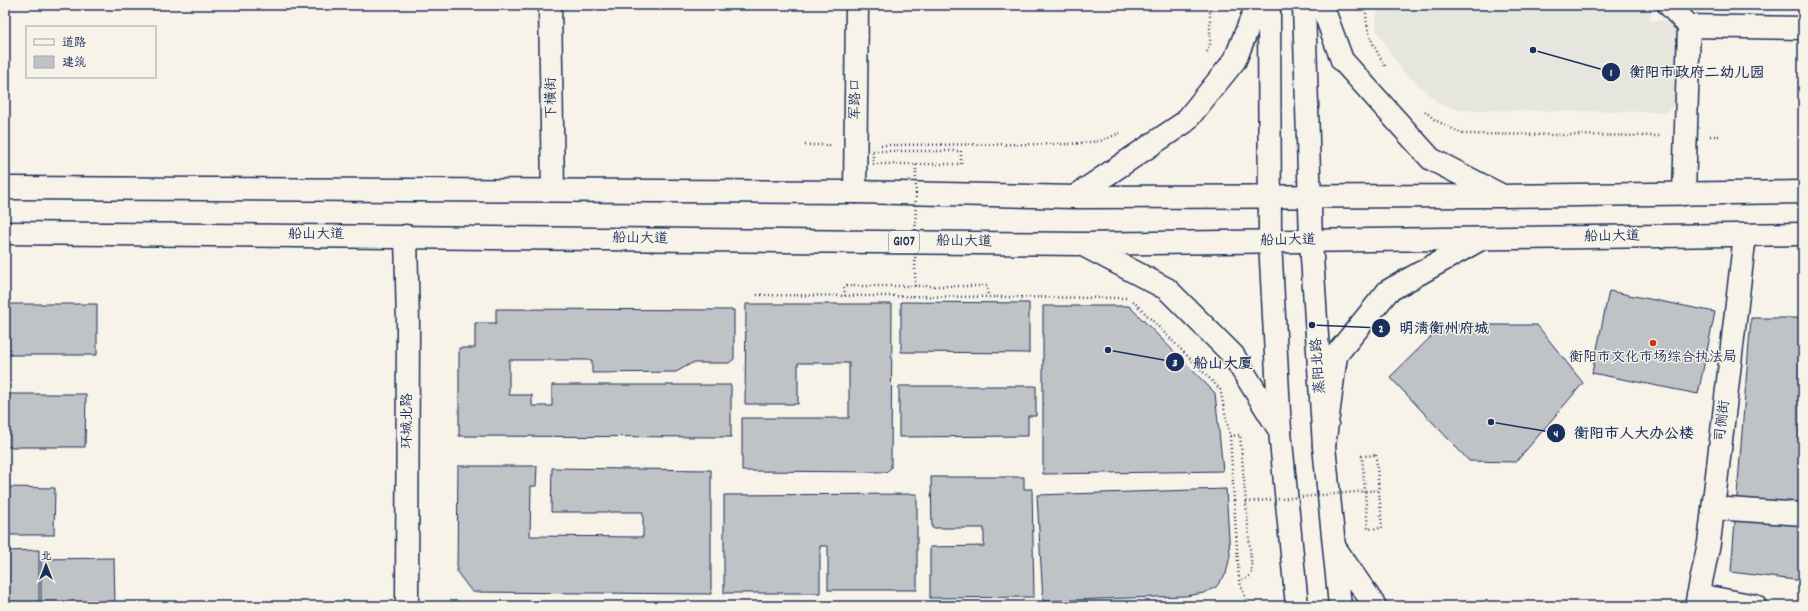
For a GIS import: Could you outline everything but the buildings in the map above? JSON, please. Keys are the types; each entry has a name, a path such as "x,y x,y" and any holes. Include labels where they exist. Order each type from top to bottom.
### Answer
{"main road":[{"name":"下横街","path":"550,5 553,190"},
{"name":"军路口","path":"855,192 857,5"},
{"path":"1074,197 1185,122 1235,60 1257,5"},
{"path":"1269,5 1270,241 1280,431 1297,606"},
{"name":"蒸阳北路","path":"1304,5 1311,196 1311,241 1324,446 1340,606"},
{"path":"1322,5 1342,60 1431,159 1502,196"},
{"path":"1669,5 1689,26 1684,194"},
{"path":"1689,26 1803,28"},
{"path":"5,188 855,192 1074,197 1502,196 1802,192"},
{"name":"船山大道","path":"5,233 1080,244 1803,234"},
{"name":"司侧街","path":"1697,600 1709,543 1745,235"},
{"name":"环城北路","path":"406,236 408,324 407,606"},
{"path":"1324,446 1336,356 1388,291 1482,239"},
{"path":"1080,244 1167,289 1233,354 1280,431"},
{"path":"1713,508 1803,514"},
{"path":"1334,548 1375,606"},
{"path":"1697,600 1755,606"}],"path":[{"path":"1204,57 1210,46 1210,5"},
{"path":"1366,5 1366,17 1370,40 1389,74"},
{"path":"1424,110 1435,120 1462,134 1720,136"},
{"path":"805,145 1071,144 1100,141 1122,132"},
{"path":"919,144 919,151"},
{"path":"873,151 919,151 961,151 961,164 873,164 873,151"},
{"path":"915,286 916,164"},
{"path":"845,296 844,286 987,286 988,297"},
{"path":"757,295 1129,298 1220,389 1230,436 1239,580 1248,606"},
{"path":"1230,436 1240,435 1252,571 1248,578 1239,580"},
{"path":"1376,455 1378,490 1382,528 1368,529 1362,456 1376,455"},
{"path":"1246,502 1378,490"}],"shaded area":[{"path":"1377,5 1651,5 1650,21 1677,20 1675,105 1666,112 1461,110 1439,104 1402,70 1376,30"}],"place":[{"name":"衡阳市政府二幼儿园","path":"1533,50"},
{"name":"明清衡州府城","path":"1312,325"},
{"name":"衡阳市文化市场综合执法局","path":"1653,343"},
{"name":"船山大厦","path":"1108,350"},
{"name":"衡阳市人大办公楼","path":"1491,422"}]}
